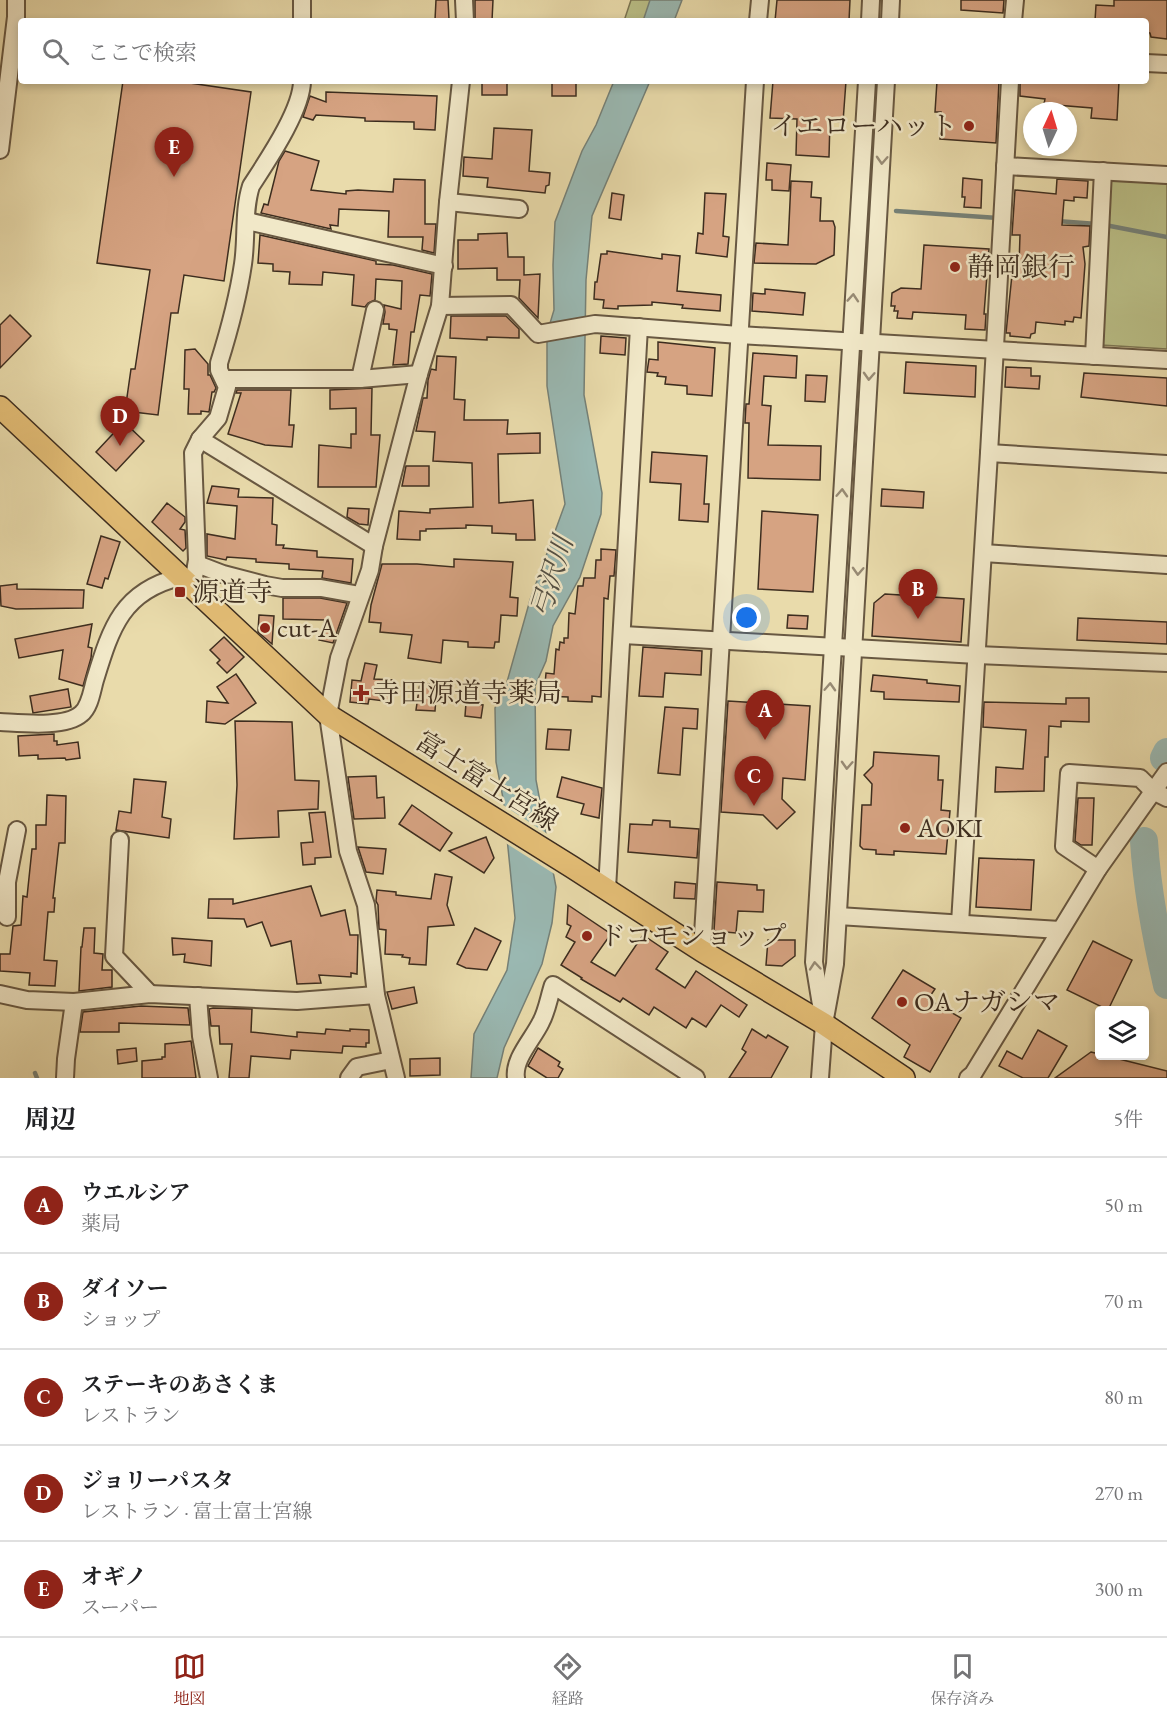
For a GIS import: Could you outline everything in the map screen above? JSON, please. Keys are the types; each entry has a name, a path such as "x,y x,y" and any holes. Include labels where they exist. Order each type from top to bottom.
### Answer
{"main road":[{"name":"富士富士宮線","path":"0,407 328,715 555,856 702,951 824,1024 904,1078"}],"street":[{"path":"0,150 16,17 16,0"},
{"path":"302,0 302,18"},
{"path":"464,0 465,18"},
{"path":"758,18 760,0"},
{"path":"870,18 871,0"},
{"path":"890,18 891,0"},
{"path":"1013,18 1015,0"},
{"path":"1149,63 1167,64"},
{"path":"0,722 56,724 81,714 89,700 103,656 123,610 146,589 165,580 186,583 197,564 193,453 200,439 218,418 228,387 219,370 219,363 237,296 243,263 247,199 251,186 293,114 302,92 302,84"},
{"path":"396,1078 376,995 366,905 348,851 328,715 339,658 370,570 374,546 419,374 440,306 461,84"},
{"path":"702,951 755,84"},
{"path":"824,1024 814,962 867,84"},
{"path":"820,1078 824,1024 835,964 886,84"},
{"path":"960,922 1010,84"},
{"path":"1005,166 1167,175"},
{"path":"1094,356 1103,171"},
{"path":"448,201 519,209"},
{"path":"246,221 444,266"},
{"path":"440,306 511,305 538,334 595,324 850,342 1167,360"},
{"path":"360,379 375,310"},
{"path":"607,889 639,327"},
{"path":"225,379 360,379 419,374"},
{"path":"200,439 374,546"},
{"path":"989,453 1167,464"},
{"path":"983,553 1167,565"},
{"path":"197,564 223,574 265,585 282,588 321,588 360,595"},
{"path":"623,635 1167,663"},
{"path":"968,1078 973,1074 1098,869 1160,794 1167,772"},
{"path":"1098,869 1064,846 1069,773 1140,778 1160,794"},
{"path":"7,917 4,881 17,830"},
{"path":"120,840 114,956 150,994"},
{"path":"838,916 1060,930"},
{"path":"516,1078 515,1071 542,1021 553,985 696,1078"},
{"path":"0,994 27,1000 74,1002 150,994 297,1001 376,995"},
{"path":"198,996 201,1036 209,1078"},
{"path":"66,1078 66,1059 74,1002"},
{"path":"349,1078 357,1067 391,1060"}],"green space":[{"path":"631,0 663,0 658,18 625,18"},
{"path":"1111,180 1167,184 1167,349 1101,345"}],"water":[{"path":"650,0 682,0 675,18 644,18"},
{"name":"弓沢川","path":"613,84 649,84 592,216 586,280 584,395 602,493 601,514 580,577 553,626 546,661 535,686 536,780 556,887 552,923 542,964 504,1048 497,1078 471,1078 474,1034 507,970 515,918 503,798 496,762 495,708 505,689 530,600 565,504 547,386 547,333 554,310 555,222 582,151 596,125"}],"pier":[{"path":"500,803 549,835 556,875 504,842"}],"building":[{"path":"436,0 448,0 449,18 435,18"},
{"path":"475,0 493,0 492,18 475,18"},
{"path":"777,0 850,0 849,18 775,18"},
{"path":"961,0 1004,0 1003,13 961,10"},
{"path":"1114,0 1167,0 1167,39 1151,37 1149,18 1095,18 1096,5 1114,6"},
{"path":"123,84 196,84 251,92 224,281 184,275 178,313 171,313 158,415 125,411 131,369 135,369 150,270 97,263"},
{"path":"482,84 507,84 507,95 482,95"},
{"path":"552,84 576,84 576,96 552,96"},
{"path":"773,84 846,84 843,122 830,121 829,157 796,155 797,119 770,118"},
{"name":"イエローハット","path":"937,84 999,84 996,143 940,139 941,112 935,112"},
{"path":"1020,84 1119,84 1117,120 1091,118 1092,108 1077,107 1077,102 1044,102 1045,99 1020,96"},
{"path":"326,92 437,96 435,130 414,129 414,122 365,121 365,118 316,115 313,120 303,117 310,96 326,102"},
{"path":"494,128 532,130 529,171 550,173 549,185 546,186 545,193 487,187 488,178 463,176 464,157 492,159"},
{"path":"285,151 319,161 311,190 346,194 346,191 358,190 393,192 394,179 425,180 425,224 436,224 434,253 422,250 423,237 388,237 389,211 339,209 338,226 330,225 331,229 261,213 264,204 268,205 279,161"},
{"path":"767,163 791,165 789,191 772,190 772,180 766,180"},
{"path":"963,178 982,180 981,208 964,207"},
{"path":"1057,179 1088,181 1087,198 1074,197 1074,201 1064,200 1062,225 1090,226 1089,246 1083,247 1085,264 1081,318 1074,317 1073,322 1065,321 1065,325 1036,322 1035,333 1031,334 1030,338 1010,336 1010,333 1006,333 1013,265 1019,265 1020,235 1012,235 1015,190 1056,194"},
{"path":"791,181 812,182 811,197 821,198 820,221 833,221 835,227 834,255 816,264 754,263 756,243 788,245"},
{"path":"612,193 624,195 621,220 609,218"},
{"path":"705,193 726,194 723,236 729,237 727,257 696,253 698,233 703,234"},
{"path":"507,233 508,257 524,257 524,275 540,274 538,318 519,298 520,280 497,280 497,268 458,269 458,240 478,240 478,234"},
{"path":"260,235 376,261 376,264 393,265 432,274 430,296 420,295 414,332 411,332 408,364 393,365 397,330 389,329 389,324 383,324 384,305 401,309 402,281 376,279 375,300 365,307 352,305 354,275 323,272 322,285 289,284 290,272 273,271 273,264 258,263"},
{"path":"924,245 989,249 985,330 965,329 966,315 913,312 912,319 897,318 898,311 894,311 895,306 891,306 892,293 901,288 921,289"},
{"path":"607,251 662,259 662,254 680,256 677,291 721,295 720,311 682,308 683,305 652,302 652,305 618,306 618,309 603,308 604,300 594,299 595,282 597,282 601,254 607,254"},
{"path":"765,289 805,293 803,315 752,311 753,293 765,294"},
{"path":"10,315 31,336 0,368 0,325"},
{"path":"451,316 506,316 519,329 519,338 487,337 487,340 450,338"},
{"path":"601,336 626,338 625,355 600,353"},
{"path":"658,342 715,348 712,396 687,394 687,386 665,384 666,377 657,376 658,373 647,372 649,359 658,360"},
{"path":"195,349 208,364 208,375 216,388 212,392 209,412 188,414 189,389 184,389 185,350"},
{"path":"753,353 797,356 796,378 764,376 762,405 771,406 768,445 821,446 820,480 748,478 749,423 745,423 746,404 749,404"},
{"path":"437,356 456,357 454,399 465,400 464,420 508,420 507,434 540,433 540,453 498,454 499,503 533,500 535,540 516,540 516,534 492,533 492,526 466,525 466,528 426,529 426,531 420,531 420,540 397,539 399,511 430,513 430,509 473,507 472,463 433,461 435,432 416,431 423,398 427,398 431,369 436,370"},
{"path":"906,362 976,366 975,397 904,393"},
{"path":"1006,367 1031,368 1031,376 1040,376 1039,389 1005,387"},
{"path":"1084,373 1167,378 1167,406 1081,397"},
{"path":"806,375 827,376 825,402 805,401"},
{"path":"372,388 371,435 380,435 376,487 318,487 319,445 351,448 351,434 356,434 356,408 330,409 330,390"},
{"path":"237,390 291,390 289,425 294,425 292,447 265,445 228,434 241,393 236,393"},
{"path":"124,422 144,441 116,471 96,452"},
{"path":"652,452 707,456 704,504 709,504 708,522 679,520 681,484 650,482"},
{"path":"406,466 429,466 429,486 402,486"},
{"path":"212,486 239,489 238,497 273,498 272,524 277,525 276,545 284,545 283,548 317,551 317,557 353,559 351,583 322,578 323,571 289,569 289,564 227,557 226,560 207,556 207,534 235,539 237,506 207,503"},
{"path":"882,489 924,492 923,508 881,506"},
{"path":"167,503 185,517 185,522 180,529 185,530 186,548 183,551 152,522"},
{"path":"348,508 369,509 368,525 359,524 347,517"},
{"path":"762,511 818,515 813,592 758,589"},
{"path":"101,536 120,542 108,579 105,578 102,588 87,584"},
{"path":"601,549 616,550 614,576 610,576 608,599 604,598 601,697 592,696 592,702 568,701 568,697 544,696 546,673 554,674 556,649 559,650 560,642 564,643 564,638 568,638 569,613 575,614 578,586 583,586 584,578 595,578 596,560 601,560"},
{"path":"454,559 513,562 510,597 518,598 517,616 501,615 499,642 495,642 494,648 468,647 468,642 443,640 441,663 408,658 412,635 380,632 381,623 369,622 382,564 454,567"},
{"path":"17,584 17,589 84,590 83,608 16,609 1,606 0,586"},
{"path":"885,594 964,599 961,642 872,636 874,603"},
{"path":"283,598 320,598 347,603 333,643 319,640 325,620 283,619"},
{"path":"259,615 274,616 272,644 258,632"},
{"path":"788,615 808,616 807,629 787,628"},
{"path":"1078,618 1167,622 1167,644 1077,640"},
{"path":"92,624 88,647 92,648 91,658 83,686 59,679 63,650 19,658 15,639"},
{"path":"224,637 244,657 227,673 217,663 220,660 210,650"},
{"path":"643,647 702,651 701,675 665,673 663,697 639,696"},
{"path":"365,663 377,665 374,679 394,680 392,702 369,699 368,704 350,702 352,680 361,681"},
{"path":"236,674 256,703 225,724 206,722 207,701 228,703 217,687"},
{"path":"873,675 927,680 927,683 960,686 959,702 884,699 884,692 871,691"},
{"path":"420,683 437,685 435,711 416,710"},
{"path":"68,689 71,707 33,713 30,696"},
{"path":"1066,698 1089,698 1089,722 1061,721 1061,727 1049,726 1044,791 995,792 996,767 1023,769 1026,730 983,727 984,702 1066,704"},
{"path":"728,701 810,706 805,780 783,778 782,799 795,812 777,829 763,815 721,812"},
{"path":"466,703 483,705 481,718 465,716"},
{"path":"665,707 698,709 697,729 683,728 680,775 658,773"},
{"path":"235,721 292,722 295,780 319,781 318,809 278,811 279,837 234,839 237,785"},
{"path":"548,729 571,730 569,750 546,749"},
{"path":"54,734 54,741 57,741 57,745 78,742 80,758 66,760 65,758 38,759 38,755 19,756 18,736"},
{"path":"874,752 939,756 938,780 943,780 941,810 950,811 946,854 894,851 894,855 876,854 876,850 863,849 860,846 862,805 871,805 872,784 864,775 873,766"},
{"path":"376,776 377,798 384,797 385,818 354,819 348,777"},
{"path":"562,777 602,788 599,818 581,814 584,804 557,797"},
{"path":"134,779 166,782 162,817 171,819 169,838 116,830 119,811 131,813"},
{"path":"47,795 66,796 65,843 59,843 53,898 55,898 54,912 48,912 44,960 57,961 55,986 29,985 30,973 0,971 0,954 10,954 13,926 21,925 23,896 27,897 32,849 36,849 36,825 46,825"},
{"path":"1078,798 1094,798 1092,845 1081,845 1075,841"},
{"path":"412,805 452,833 440,851 399,824"},
{"path":"325,812 331,857 315,858 315,864 303,865 301,843 313,842 309,813"},
{"path":"653,820 670,821 670,827 699,829 697,858 628,852 630,824 652,825"},
{"path":"486,837 494,858 484,873 449,851"},
{"path":"358,847 386,849 383,874 366,872"},
{"path":"979,858 1034,860 1031,910 976,907"},
{"path":"435,874 452,877 447,905 454,925 428,927 426,965 409,964 410,958 402,957 403,955 385,954 386,930 379,929 377,890 396,892 396,895 431,899"},
{"path":"675,882 696,884 695,899 674,898"},
{"path":"717,882 757,885 757,890 764,890 763,912 738,911 736,933 714,931"},
{"path":"311,886 321,916 345,910 350,935 358,935 357,974 351,973 351,977 319,975 321,983 297,984 291,941 271,946 262,922 247,927 244,919 208,918 209,899 233,899 233,904"},
{"path":"568,905 611,934 591,962 615,976 643,935 668,952 656,969 685,988 696,971 747,1005 739,1017 721,1005 706,1027 692,1018 686,1028 654,1007 649,1015 623,998 620,1002 561,965 575,942 566,937 571,926 567,924"},
{"path":"84,928 95,928 94,953 103,954 102,970 112,970 112,987 79,991"},
{"path":"475,928 501,941 487,970 466,968 457,964"},
{"path":"172,938 212,941 211,966 184,962 185,954 173,955"},
{"path":"768,940 795,940 795,956 782,966 766,965"},
{"path":"1093,941 1132,960 1110,1006 1100,1006 1067,990"},
{"path":"903,970 935,989 928,999 961,1018 930,1072 904,1057 910,1045 872,1018"},
{"path":"414,987 417,1003 392,1009 387,992"},
{"path":"141,1006 188,1008 190,1025 119,1023 119,1032 80,1032 83,1012"},
{"path":"209,1009 252,1009 251,1032 297,1037 297,1032 325,1034 326,1029 369,1030 369,1043 366,1043 366,1047 343,1046 342,1053 291,1050 290,1059 251,1056 249,1078 229,1078 232,1044 220,1044 219,1026 211,1026"},
{"path":"752,1029 788,1047 771,1078 729,1078 746,1052 742,1049"},
{"path":"1038,1030 1067,1046 1048,1078 1023,1078 999,1066 1007,1051 1022,1059"},
{"path":"191,1041 196,1078 142,1078 142,1061 165,1057 165,1044"},
{"path":"136,1048 137,1061 118,1064 117,1050"},
{"path":"538,1048 560,1062 558,1066 563,1069 558,1078 547,1078 528,1066"},
{"path":"1091,1052 1095,1053 1095,1060 1123,1060 1167,1071 1167,1078 1055,1078"},
{"path":"440,1058 440,1075 410,1076 410,1059"}],"waterway":[{"path":"896,211 998,218"},
{"path":"1057,221 1097,224"},
{"path":"1105,225 1167,237"},
{"path":"1164,758 1167,752"},
{"path":"1144,841 1152,913 1167,985"},
{"path":"35,1073 37,1078"}],"place":[{"name":"イエローハット","path":"969,126"},
{"name":"オギノ","path":"174,177"},
{"name":"静岡銀行","path":"955,267"},
{"name":"ジョリーパスタ","path":"120,446"},
{"name":"源道寺","path":"180,592"},
{"name":"ダイソー","path":"918,619"},
{"name":"cut-A","path":"265,628"},
{"name":"寺田源道寺薬局","path":"361,693"},
{"name":"ウエルシア","path":"765,740"},
{"name":"ステーキのあさくま","path":"754,806"},
{"name":"AOKI","path":"905,828"},
{"name":"ドコモショップ","path":"587,936"},
{"name":"OAナガシマ","path":"902,1002"}]}
